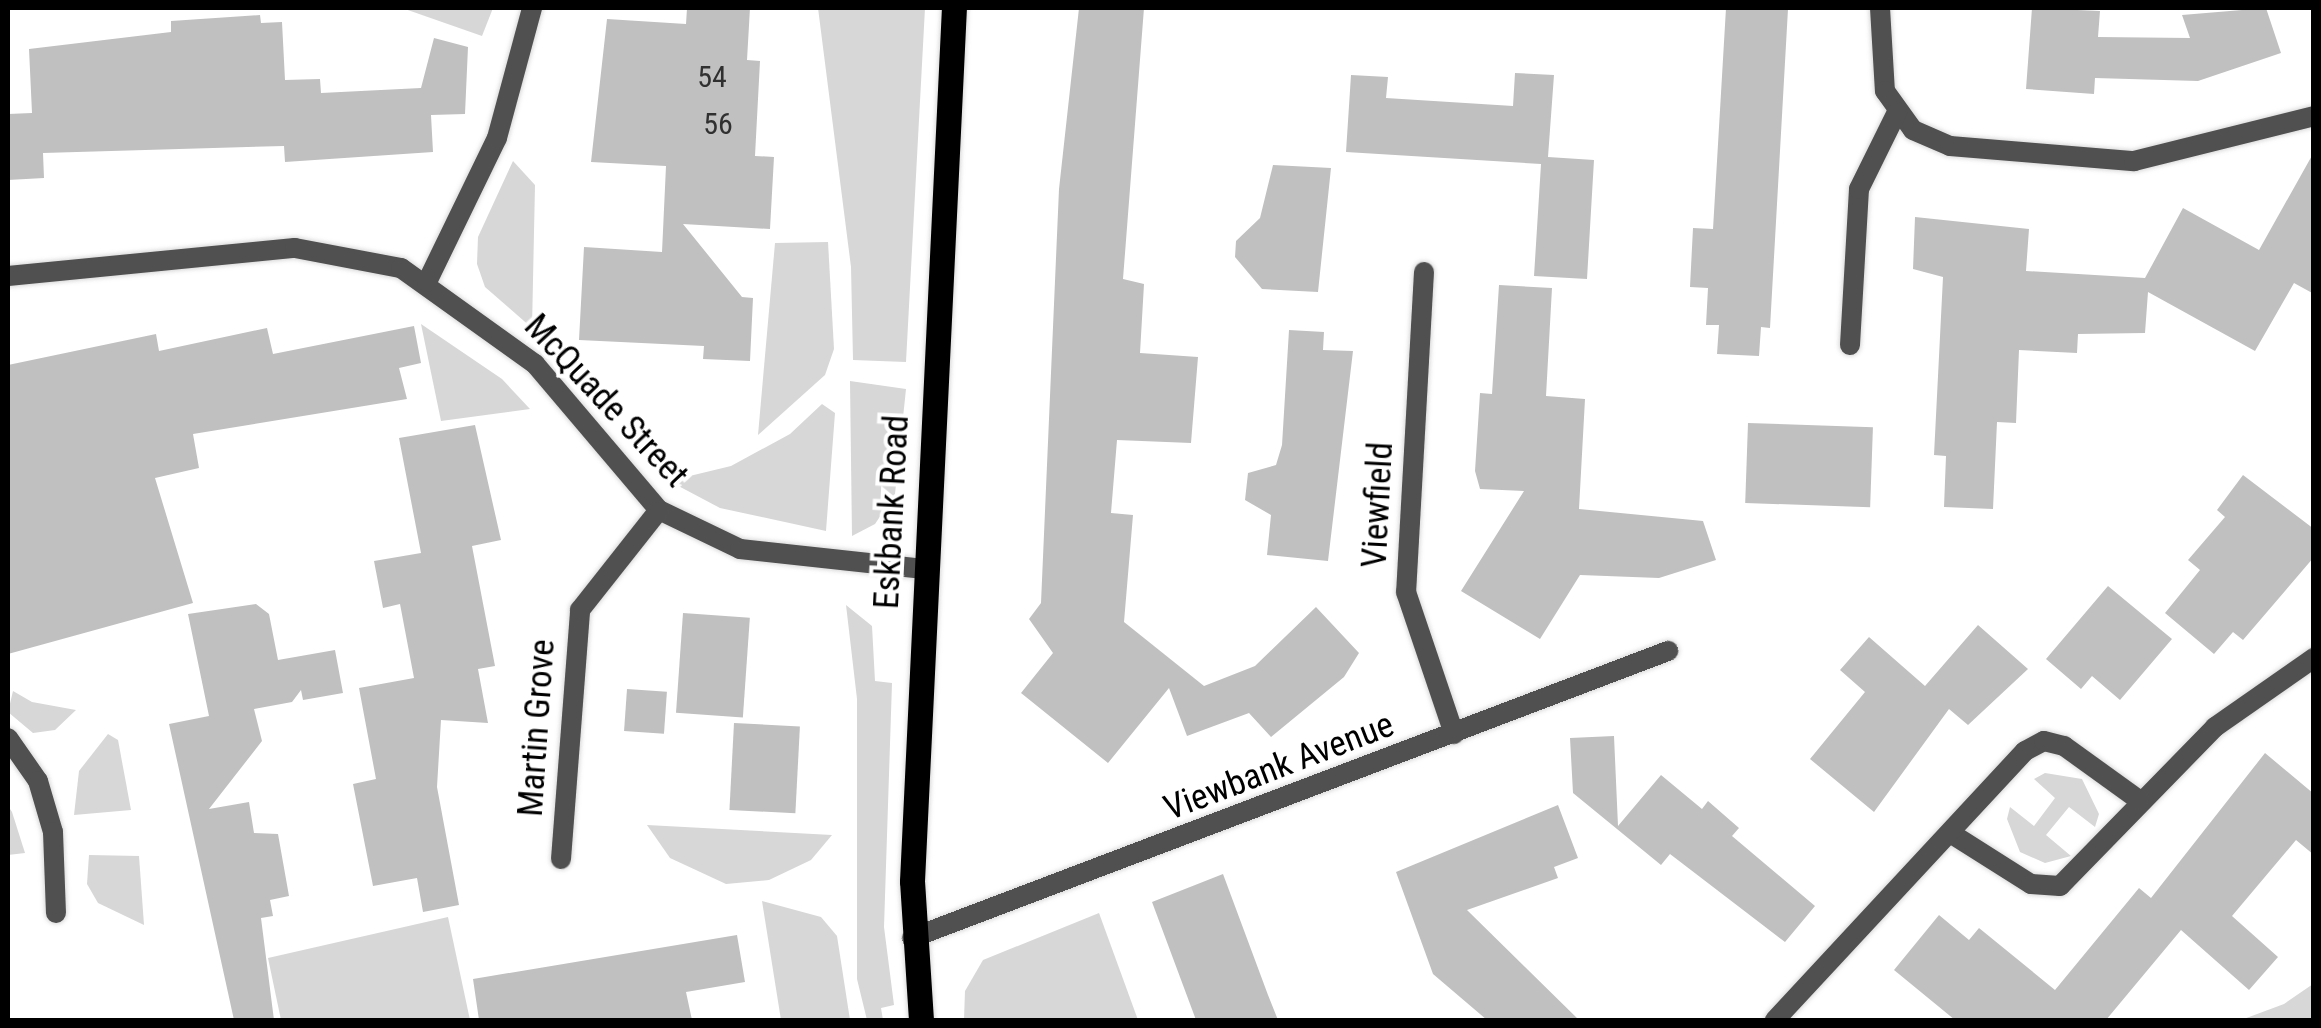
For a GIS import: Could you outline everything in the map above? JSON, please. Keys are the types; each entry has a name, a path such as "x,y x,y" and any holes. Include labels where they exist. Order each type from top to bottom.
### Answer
{"main road":[{"name":"Eskbank Road","path":"920,1020 912,938 924,569 954,8"}],"street":[{"path":"427,282 498,138 532,8"},
{"path":"1880,8 1876,56 1897,112 1950,146 2099,162 2314,116"},
{"path":"1850,345 1859,189 1897,112"},
{"name":"McQuade Street","path":"8,276 294,248 357,254 427,282 535,364 658,510 740,549 924,569"},
{"name":"Viewfield","path":"1424,272 1406,592 1454,734"},
{"name":"Martin Grove","path":"562,859 580,610 658,510"},
{"name":"Viewbank Avenue","path":"912,938 1668,650"},
{"path":"1956,836 2048,889 2215,727 2314,658"},
{"path":"8,738 38,781 52,832 56,913"},
{"path":"1775,1020 1916,862 1956,836 2044,741 2139,800"}],"shaded area":[{"path":"402,8 493,8 482,36"},
{"path":"818,8 925,8 906,362 853,360 851,267"},
{"path":"513,161 535,185 532,328 485,287 477,264 478,237"},
{"path":"828,242 834,349 825,375 758,435 775,243"},
{"path":"421,324 502,379 530,409 441,421"},
{"path":"850,381 906,389 895,494 875,524 852,536"},
{"path":"822,404 835,413 826,531 720,508 669,481 731,466 790,434"},
{"path":"846,605 872,626 875,681 892,683 884,927 894,1005 881,1008 883,1020 867,1020 857,979 857,699"},
{"path":"13,691 32,702 76,710 55,730 33,733 8,712"},
{"path":"108,734 118,740 131,810 74,815 79,771"},
{"path":"2045,773 2082,779 2099,814 2095,827 2069,807 2046,835 2071,856 2045,863 2020,852 2007,819 2010,807 2034,826 2055,798 2034,779"},
{"path":"8,806 12,812 25,853 8,855"},
{"path":"647,825 832,835 811,860 769,880 726,884 670,858"},
{"path":"89,855 139,856 144,925 98,903 87,884"},
{"path":"762,901 821,917 837,936 850,1020 781,1020"},
{"path":"1099,913 1138,1020 964,1020 965,991 983,960"},
{"path":"448,917 470,1020 281,1020 268,958"},
{"path":"2313,984 2313,1020 2241,1020 2284,1004"}],"building":[{"path":"687,8 750,8 747,60 760,61 755,156 774,157 770,229 683,224 742,297 753,298 750,361 703,359 704,346 579,340 584,247 662,252 666,166 591,162 607,19 686,24"},
{"path":"1079,8 1144,8 1123,279 1144,284 1140,353 1198,357 1191,443 1117,440 1111,513 1133,515 1124,622 1204,686 1255,666 1316,607 1359,653 1344,677 1271,737 1249,713 1187,736 1169,688 1108,763 1021,693 1053,653 1029,619 1041,603 1059,189"},
{"path":"1726,8 1788,9 1770,328 1761,327 1759,356 1717,354 1719,325 1706,325 1708,288 1690,287 1693,228 1713,229"},
{"path":"2032,8 2100,11 2098,37 2190,38 2182,15 2266,8 2281,53 2198,81 2095,78 2094,94 2026,89"},
{"path":"260,15 261,23 282,22 285,80 320,79 321,93 421,88 434,38 468,47 465,114 431,115 433,152 285,162 284,146 43,153 44,178 8,180 8,114 32,113 29,49 171,32 171,21"},
{"path":"1515,73 1554,75 1548,157 1594,160 1587,279 1534,276 1541,164 1346,152 1351,75 1388,77 1386,98 1513,106"},
{"path":"2314,152 2314,294 2294,283 2255,351 2148,292 2145,333 2078,334 2077,353 2019,350 2016,423 1997,422 1993,509 1944,507 1946,456 1934,455 1943,277 1913,269 1915,217 2029,229 2026,271 2145,278 2183,208 2259,250"},
{"path":"1273,165 1331,168 1318,292 1262,289 1235,257 1236,241 1260,218"},
{"path":"1499,285 1552,288 1546,396 1585,399 1579,509 1703,521 1716,560 1659,578 1580,575 1540,639 1461,591 1524,491 1480,489 1475,471 1480,393 1492,394"},
{"path":"414,326 421,363 399,368 407,399 193,434 199,468 155,478 193,603 8,654 8,365 156,334 159,351 267,328 273,354"},
{"path":"1289,330 1324,332 1323,350 1353,351 1328,561 1267,555 1271,515 1245,500 1248,473 1276,465 1282,445"},
{"path":"1748,423 1873,427 1870,507 1745,503"},
{"path":"475,425 501,540 472,546 495,666 478,669 488,723 441,720 437,787 459,905 423,912 417,878 373,886 353,784 376,779 359,688 414,678 400,604 383,608 374,561 421,553 399,438"},
{"path":"2243,475 2314,529 2314,557 2243,640 2233,632 2214,654 2165,613 2200,570 2188,560 2225,517 2217,510"},
{"path":"2108,586 2172,639 2120,700 2092,676 2081,689 2046,659"},
{"path":"256,604 269,614 278,660 335,650 343,693 303,700 301,690 292,702 254,709 262,741 209,809 249,802 254,833 278,834 289,896 270,900 273,916 261,918 274,1020 234,1020 169,724 209,716 188,614"},
{"path":"683,613 750,618 743,717 676,713"},
{"path":"1978,625 2028,669 1968,725 1949,709 1874,812 1810,759 1865,692 1840,670 1869,637 1925,686"},
{"path":"627,689 667,692 664,734 624,731"},
{"path":"734,723 800,726 795,813 729,810"},
{"path":"1614,736 1618,826 1661,775 1702,809 1708,801 1739,828 1732,836 1815,906 1785,942 1670,854 1661,865 1573,793 1570,738"},
{"path":"2265,753 2314,794 2314,855 2296,840 2232,916 2278,957 2249,990 2181,930 2106,1020 1955,1020 1894,970 1939,915 1969,940 1979,928 2055,990 2139,888 2151,898"},
{"path":"1558,805 1578,858 1554,867 1558,878 1467,910 1579,1020 1487,1020 1433,974 1396,872"},
{"path":"1223,874 1278,1020 1196,1020 1152,902"},
{"path":"737,935 745,982 686,992 692,1020 479,1020 473,979"}]}
